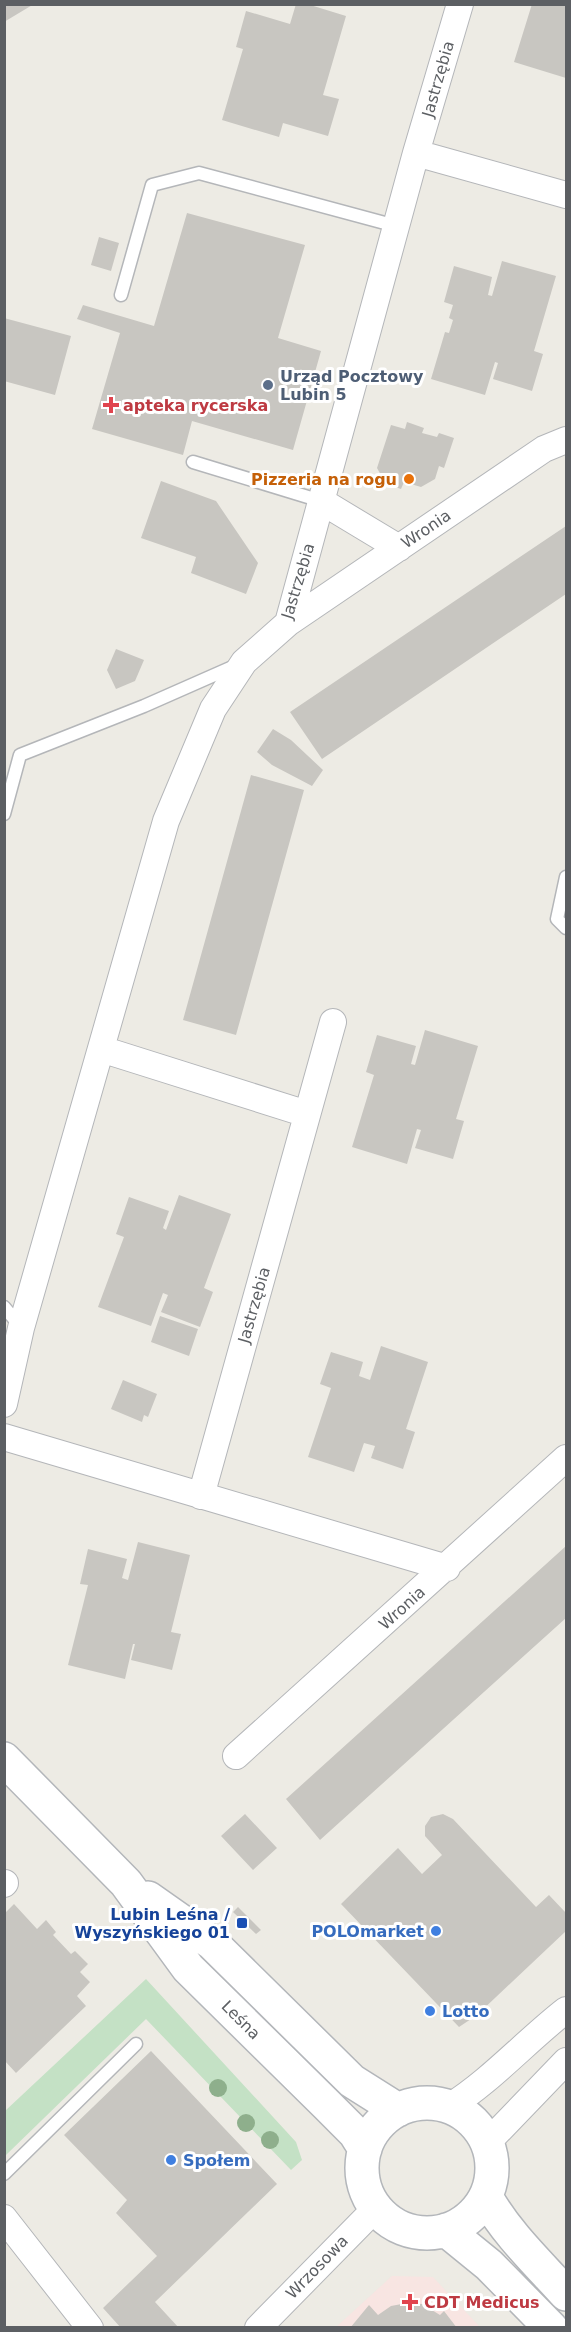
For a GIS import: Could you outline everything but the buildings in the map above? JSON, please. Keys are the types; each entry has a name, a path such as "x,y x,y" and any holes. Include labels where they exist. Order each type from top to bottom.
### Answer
{"street":[{"name":"Jastrzębia","path":"4,1404 21,1328 166,821 213,709 244,662 288,623 416,153 460,4"},
{"path":"416,153 567,195"},
{"name":"Wronia","path":"288,623 544,449 567,440"},
{"path":"321,501 399,548"},
{"name":"Jastrzębia","path":"201,1496 333,1022"},
{"path":"101,1049 307,1114"},
{"path":"4,1437 447,1568"},
{"name":"Wronia","path":"236,1756 567,1458"},
{"name":"Leśna","path":"4,1759 126,1883 188,1968 355,2133 365,2149"},
{"name":"Leśna","path":"126,1883 212,1943 352,2081 398,2110"},
{"path":"449,2107 464,2097 535,2034 567,2010"},
{"path":"488,2143 567,2061"},
{"path":"432,2103 449,2107 472,2121 488,2143 492,2161 492,2179 486,2196 476,2211 462,2223 446,2230 426,2233 407,2230 390,2221 376,2208 366,2189 362,2169 365,2149 372,2133 383,2120 398,2110 414,2104 432,2103"},
{"path":"486,2196 515,2239 567,2294"},
{"name":"Wrzosowa","path":"258,2328 376,2208"},
{"path":"4,2218 90,2328"},
{"path":"446,2230 489,2265 551,2328"}],"lane":[{"path":"122,295 152,185 199,173 396,226"},
{"path":"193,462 321,501"},
{"path":"4,814 20,754 144,706 244,662"},
{"path":"567,877 557,919 567,928"},
{"path":"4,1307 21,1328"},
{"path":"4,2174 135,2044"}],"shaded area":[{"name":"CDT Medicus","path":"392,2276 433,2277 480,2327 335,2328"}],"green space":[{"path":"146,1979 296,2142 302,2160 291,2170 146,2019 6,2155 5,2111"}],"place":[{"name":"Urząd Pocztowy Lubin 5","path":"268,385"},
{"name":"apteka rycerska","path":"111,405"},
{"name":"Pizzeria na rogu","path":"409,479"},
{"name":"Lubin Leśna / Wyszyńskiego 01","path":"242,1923"},
{"name":"POLOmarket","path":"436,1931"},
{"name":"Lotto","path":"430,2011"},
{"name":"Społem","path":"171,2160"},
{"name":"CDT Medicus","path":"410,2302"}]}
